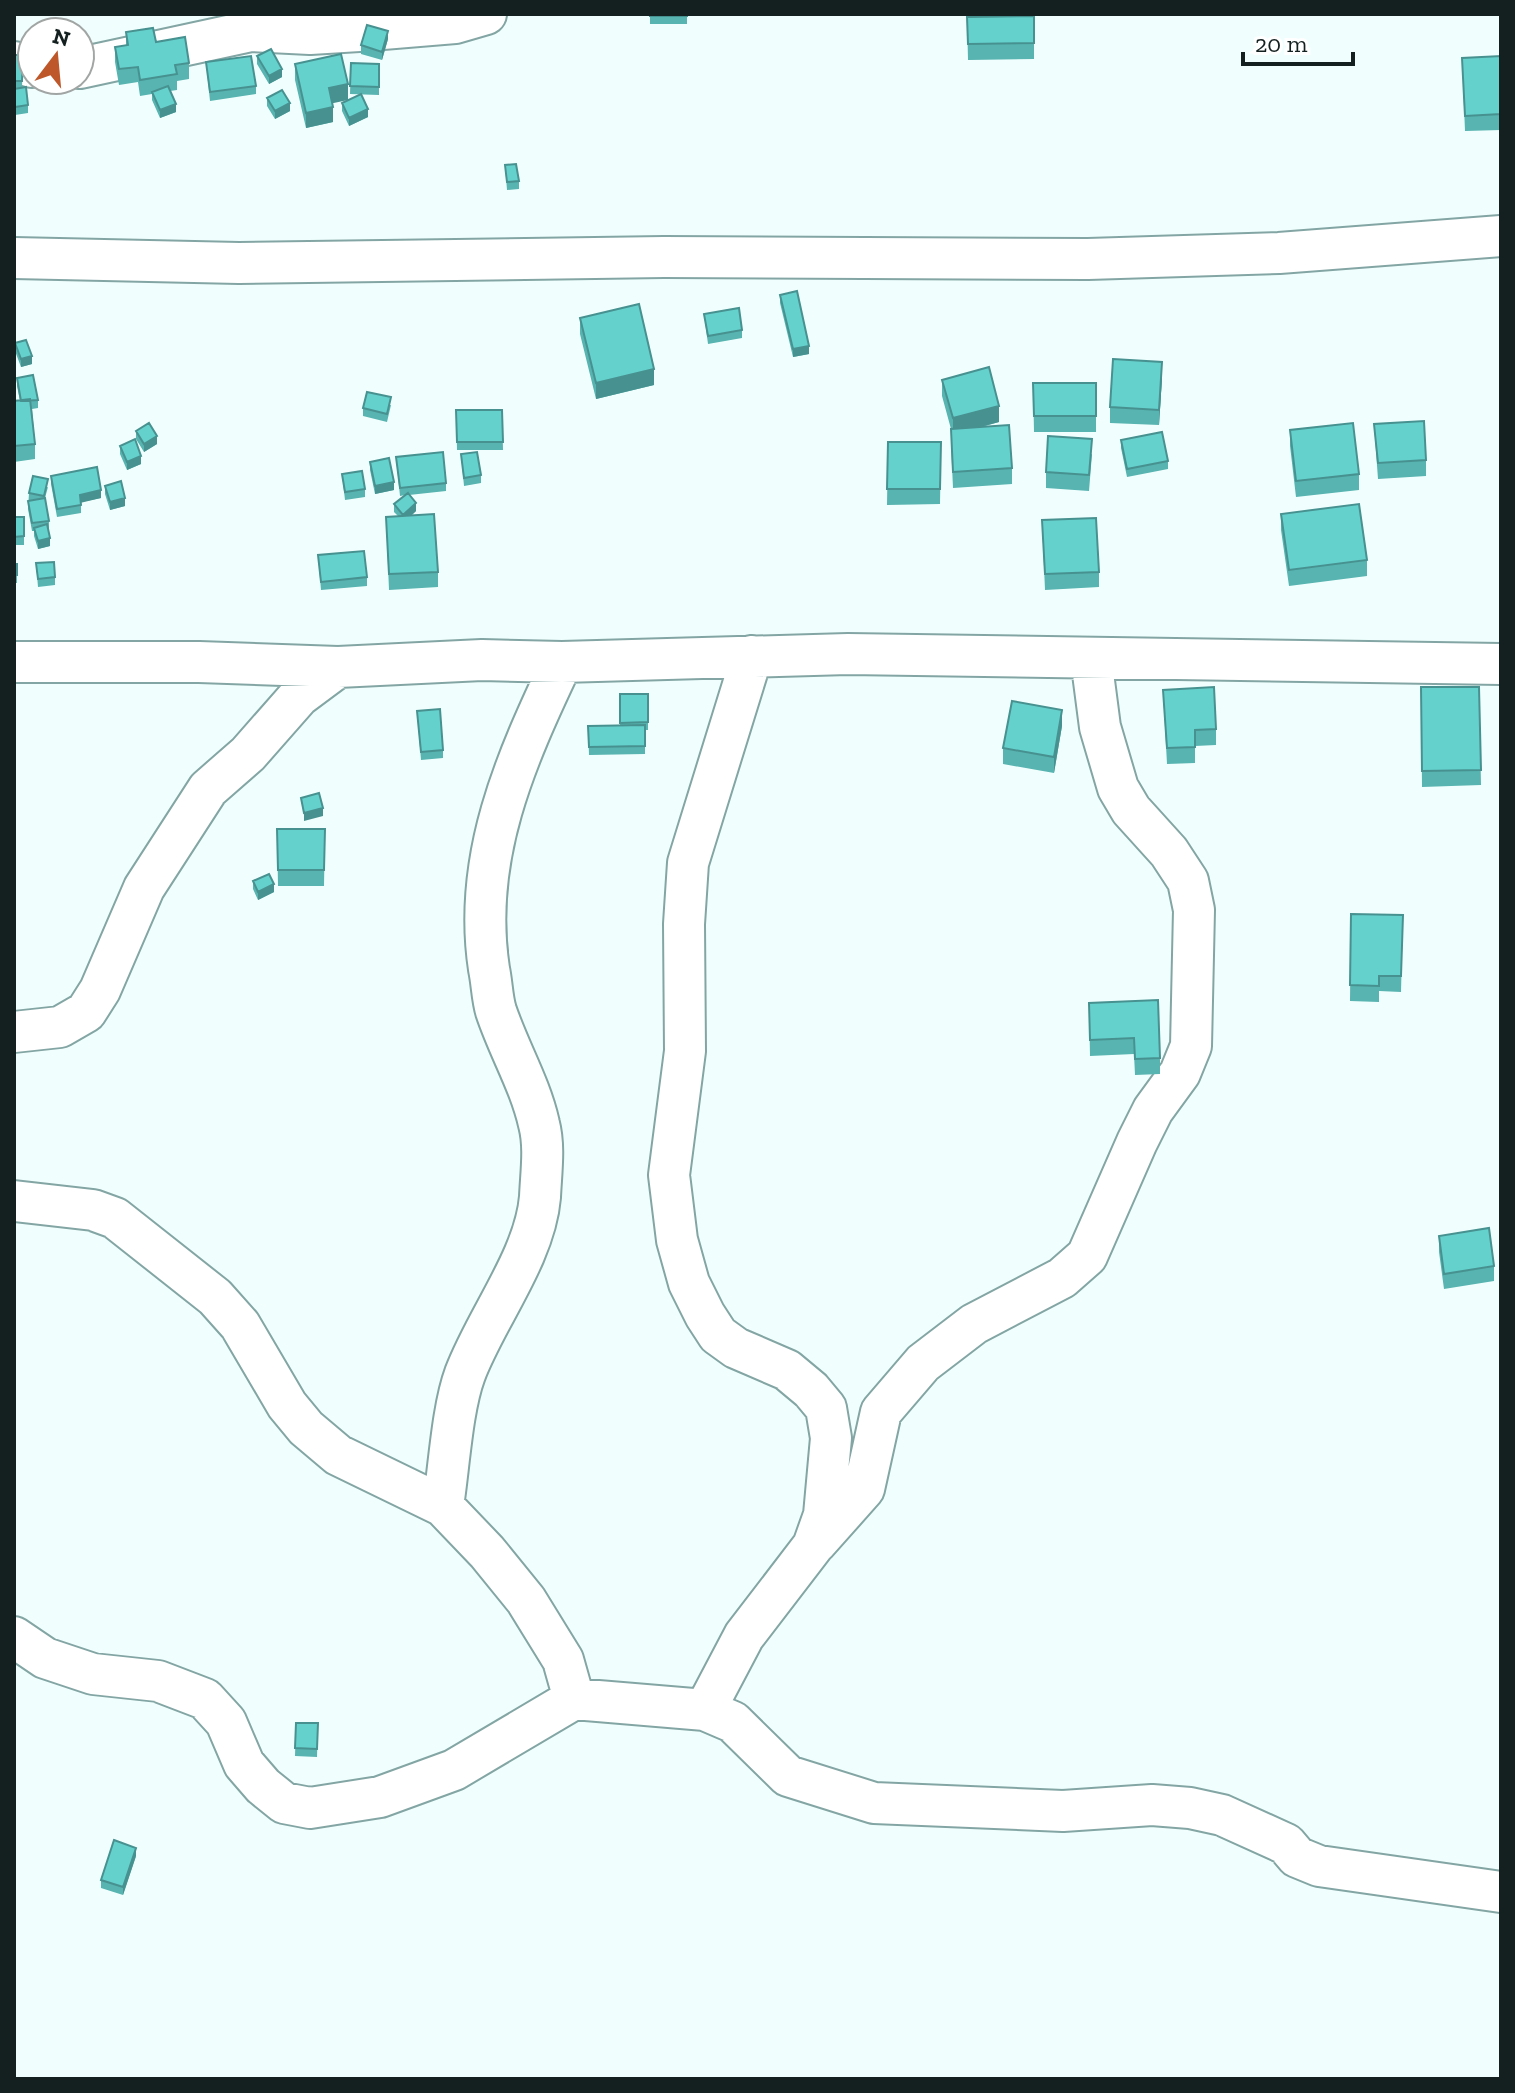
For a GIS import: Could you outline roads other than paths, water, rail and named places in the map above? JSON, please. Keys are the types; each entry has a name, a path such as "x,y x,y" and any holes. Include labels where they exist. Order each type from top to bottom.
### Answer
{"street":[{"path":"96,65 251,31 310,34 359,31 455,23 486,14"},
{"path":"14,258 239,263 664,257 1088,259 1279,253 1501,236"},
{"path":"14,662 199,662 338,667 482,660 562,662 848,654 1501,664"},
{"path":"752,656 688,863 684,924 685,1051 669,1175 677,1240 689,1283 718,1335 736,1348 787,1370 811,1390 826,1408 831,1438 828,1488 824,1515 813,1546"},
{"path":"705,1710 744,1636 813,1546 864,1489 881,1412 914,1372 974,1324 1062,1278 1087,1256 1137,1142 1153,1110 1180,1073 1191,1046 1194,910 1188,881 1169,852 1131,810 1118,788 1100,727 1091,658"},
{"path":"443,1506 463,1378 487,1322 520,1263 539,1202 540,1127 527,1082 496,1009 484,931 484,889 499,819 524,742 562,662"},
{"path":"14,1032 60,1027 86,1012 100,990 144,888 199,800 248,754 299,696 338,667"},
{"path":"14,1201 93,1210 115,1218 215,1297 240,1325 287,1405 306,1428 338,1455 443,1506 526,1600 563,1660 574,1699"},
{"path":"14,1637 45,1658 93,1674 158,1681 205,1699 226,1722 244,1764 263,1786 284,1803 310,1808 380,1797 454,1770 574,1699 705,1710 733,1722 788,1776 874,1803 1063,1811 1152,1805 1190,1808 1222,1815 1286,1844 1297,1857 1319,1866 1501,1892"}]}
